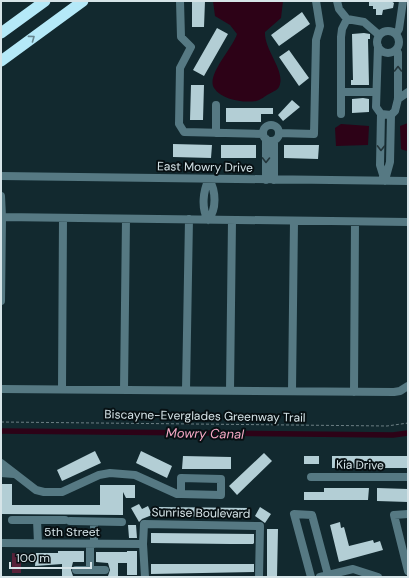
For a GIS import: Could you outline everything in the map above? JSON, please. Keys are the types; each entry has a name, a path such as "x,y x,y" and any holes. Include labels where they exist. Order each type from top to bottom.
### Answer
{"highway":[{"path":"1,33 45,1"},
{"path":"1,61 83,1"}],"street":[{"path":"180,1 181,37 191,47 180,68 179,124 184,132 216,133 267,138 279,133 314,134 316,40 320,26 316,1"},
{"path":"338,1 339,9 347,20 364,22 379,35"},
{"path":"385,181 390,162 391,115 395,111 398,99 398,54 396,50 399,44 396,34 399,29 403,1"},
{"path":"341,114 341,37 342,29 347,20"},
{"path":"379,35 389,31 396,34"},
{"path":"379,35 375,92 376,107 381,114 380,165 385,181"},
{"path":"378,46 386,53 396,50"},
{"path":"341,92 375,92"},
{"path":"398,99 408,92"},
{"path":"216,105 216,133"},
{"path":"381,114 391,115"},
{"path":"270,180 266,127 271,124 278,128 279,133"},
{"name":"East Mowry Drive","path":"1,176 408,181"},
{"path":"208,220 204,213 204,200 205,188 209,179"},
{"path":"208,220 213,214 214,200 214,188 209,179"},
{"path":"1,196 1,301"},
{"path":"204,200 214,200"},
{"path":"2,217 408,222"},
{"path":"62,389 63,218"},
{"path":"124,390 126,219"},
{"path":"186,390 188,219"},
{"path":"230,391 232,220"},
{"path":"292,391 294,221"},
{"path":"354,392 355,222"},
{"path":"1,389 394,392 400,391 408,386"},
{"path":"1,463 36,490 44,492 62,492 99,475 120,474 135,475 168,491 181,494 221,495 221,479 181,478 181,494"},
{"path":"1,473 14,474"},
{"name":"Kia Drive","path":"311,477 408,477"},
{"path":"311,577 294,514 312,515 324,576 353,569 378,577"},
{"path":"408,514 394,515 408,571"},
{"path":"12,520 122,522"},
{"path":"37,520 38,543"},
{"path":"90,570 94,522"},
{"name":"Sunrise Boulevard","path":"145,577 143,544 144,524 260,526 259,577"},
{"name":"5th Street","path":"1,543 143,544"},
{"path":"76,570 104,570"}],"path":[{"name":"Biscayne-Everglades Greenway Trail","path":"1,422 387,426 408,424"}],"shaded area":[{"path":"213,1 283,1 281,18 265,32 267,45 277,65 280,84 279,88 260,100 251,102 233,100 222,95 214,88 214,76 237,34 230,25 215,16"},
{"path":"408,123 408,151 401,149 400,126"},
{"path":"341,124 369,126 368,145 336,146 335,128"},
{"path":"12,553 21,554 21,573 12,573"}],"building":[{"path":"192,1 205,1 204,27 192,27"},
{"path":"369,1 391,1 394,3 393,8 383,10 382,15 376,15 376,9 373,9 373,6 369,6"},
{"path":"302,12 310,24 279,46 271,35"},
{"path":"217,28 228,34 204,76 193,70"},
{"path":"352,34 370,34 370,39 368,39 369,85 351,85 351,80 353,80"},
{"path":"289,50 309,78 299,86 279,57"},
{"path":"191,85 204,85 203,120 190,120"},
{"path":"352,99 369,99 369,112 352,113"},
{"path":"292,100 300,107 283,121 278,115"},
{"path":"226,108 273,108 273,114 261,114 261,122 226,122"},
{"path":"173,144 212,145 211,158 173,157"},
{"path":"221,145 256,145 256,158 221,158"},
{"path":"284,145 319,145 318,159 284,158"},
{"path":"95,451 101,463 62,481 57,470"},
{"path":"141,451 172,466 167,478 136,463"},
{"path":"264,453 272,461 237,495 229,486"},
{"path":"183,456 231,457 231,469 182,469"},
{"path":"304,456 319,456 319,464 304,464"},
{"path":"332,456 408,456 408,468 332,468"},
{"path":"1,484 12,484 12,505 100,505 100,485 135,485 135,498 126,498 123,492 123,515 1,514"},
{"path":"324,488 369,488 368,500 304,500 304,492 324,492"},
{"path":"377,488 408,489 408,502 377,501"},
{"path":"139,504 142,509 148,506 152,515 142,519 139,522 131,508"},
{"path":"159,507 250,508 250,517 159,516"},
{"path":"260,507 271,514 265,523 255,516"},
{"path":"340,522 341,528 344,527 349,546 373,540 374,543 380,541 383,550 339,562 330,525"},
{"path":"128,525 136,525 137,538 129,538"},
{"path":"267,529 278,529 277,577 267,577"},
{"path":"151,533 254,534 254,543 151,543"},
{"path":"58,551 84,551 84,562 73,562 71,570 73,576 62,576 62,564 35,566 36,553 58,553"},
{"path":"137,551 137,575 127,575 127,563 118,563 118,576 108,576 110,570 108,563 96,562 96,552"},
{"path":"151,564 254,564 254,572 151,574"}],"waterway":[{"name":"Mowry Canal","path":"1,431 393,435 408,433"}]}
